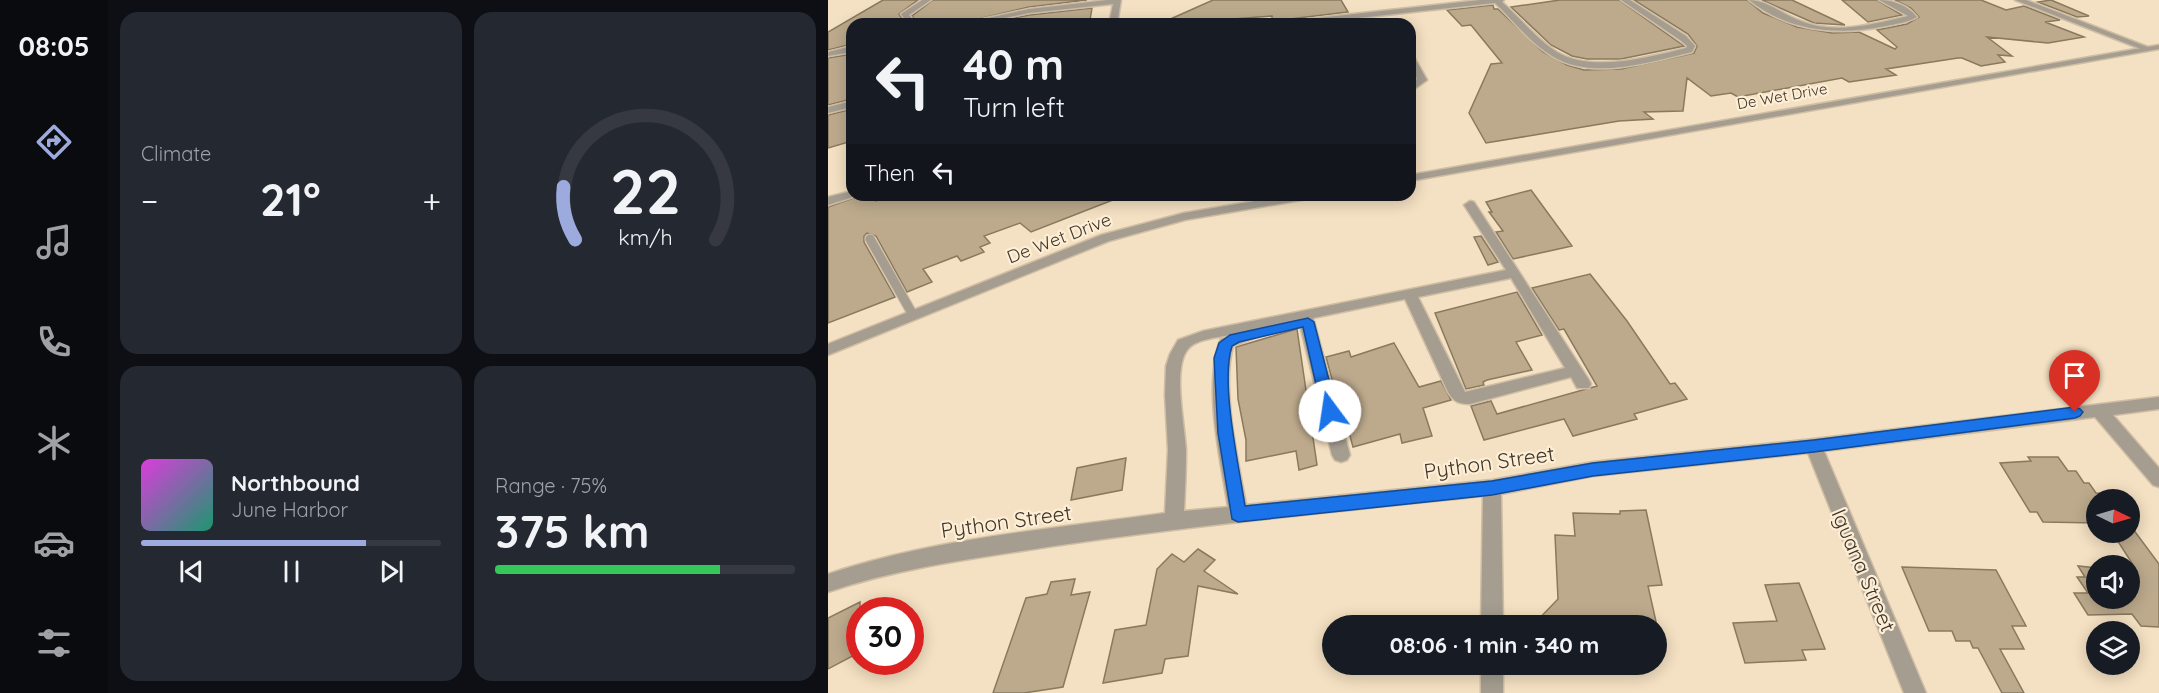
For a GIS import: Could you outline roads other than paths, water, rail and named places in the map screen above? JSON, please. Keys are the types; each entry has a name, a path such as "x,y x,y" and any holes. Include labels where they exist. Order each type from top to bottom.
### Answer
{"street":[{"path":"906,18 905,14 927,0"},
{"path":"994,18 1029,11 1117,0 1114,18"},
{"path":"1336,18 1498,0 1554,54 1572,62 1611,64 1689,50 1691,46 1683,38 1625,0"},
{"path":"1753,0 1794,21 1821,28 1864,27 1913,17 1908,11 1883,0"},
{"path":"2019,0 2154,48"},
{"path":"1381,13 1384,18"},
{"name":"De Wet Drive","path":"1416,177 2154,48"},
{"path":"831,54 846,50"},
{"path":"1416,68 1422,80 1416,84"},
{"path":"828,110 846,106"},
{"path":"828,201 846,196"},
{"name":"De Wet Drive","path":"828,350 1093,242 1184,217 1278,201"},
{"path":"1410,297 1461,398 1579,377 1470,205"},
{"path":"1174,520 1177,448 1173,375 1175,357 1179,348 1188,340 1517,276"},
{"path":"1307,318 1341,455"},
{"path":"1238,514 1226,433 1221,377 1223,349 1226,343 1235,338 1307,318"},
{"name":"Python Street","path":"828,583 866,570 916,558 1174,520 1492,488 1593,469 1814,446 2159,403"},
{"path":"2099,410 2159,480"},
{"name":"Iguana Street","path":"1814,446 1821,468 1915,693"},
{"path":"1492,488 1492,615"},
{"path":"1492,675 1492,693"}],"lane":[{"path":"870,239 913,315"}]}
